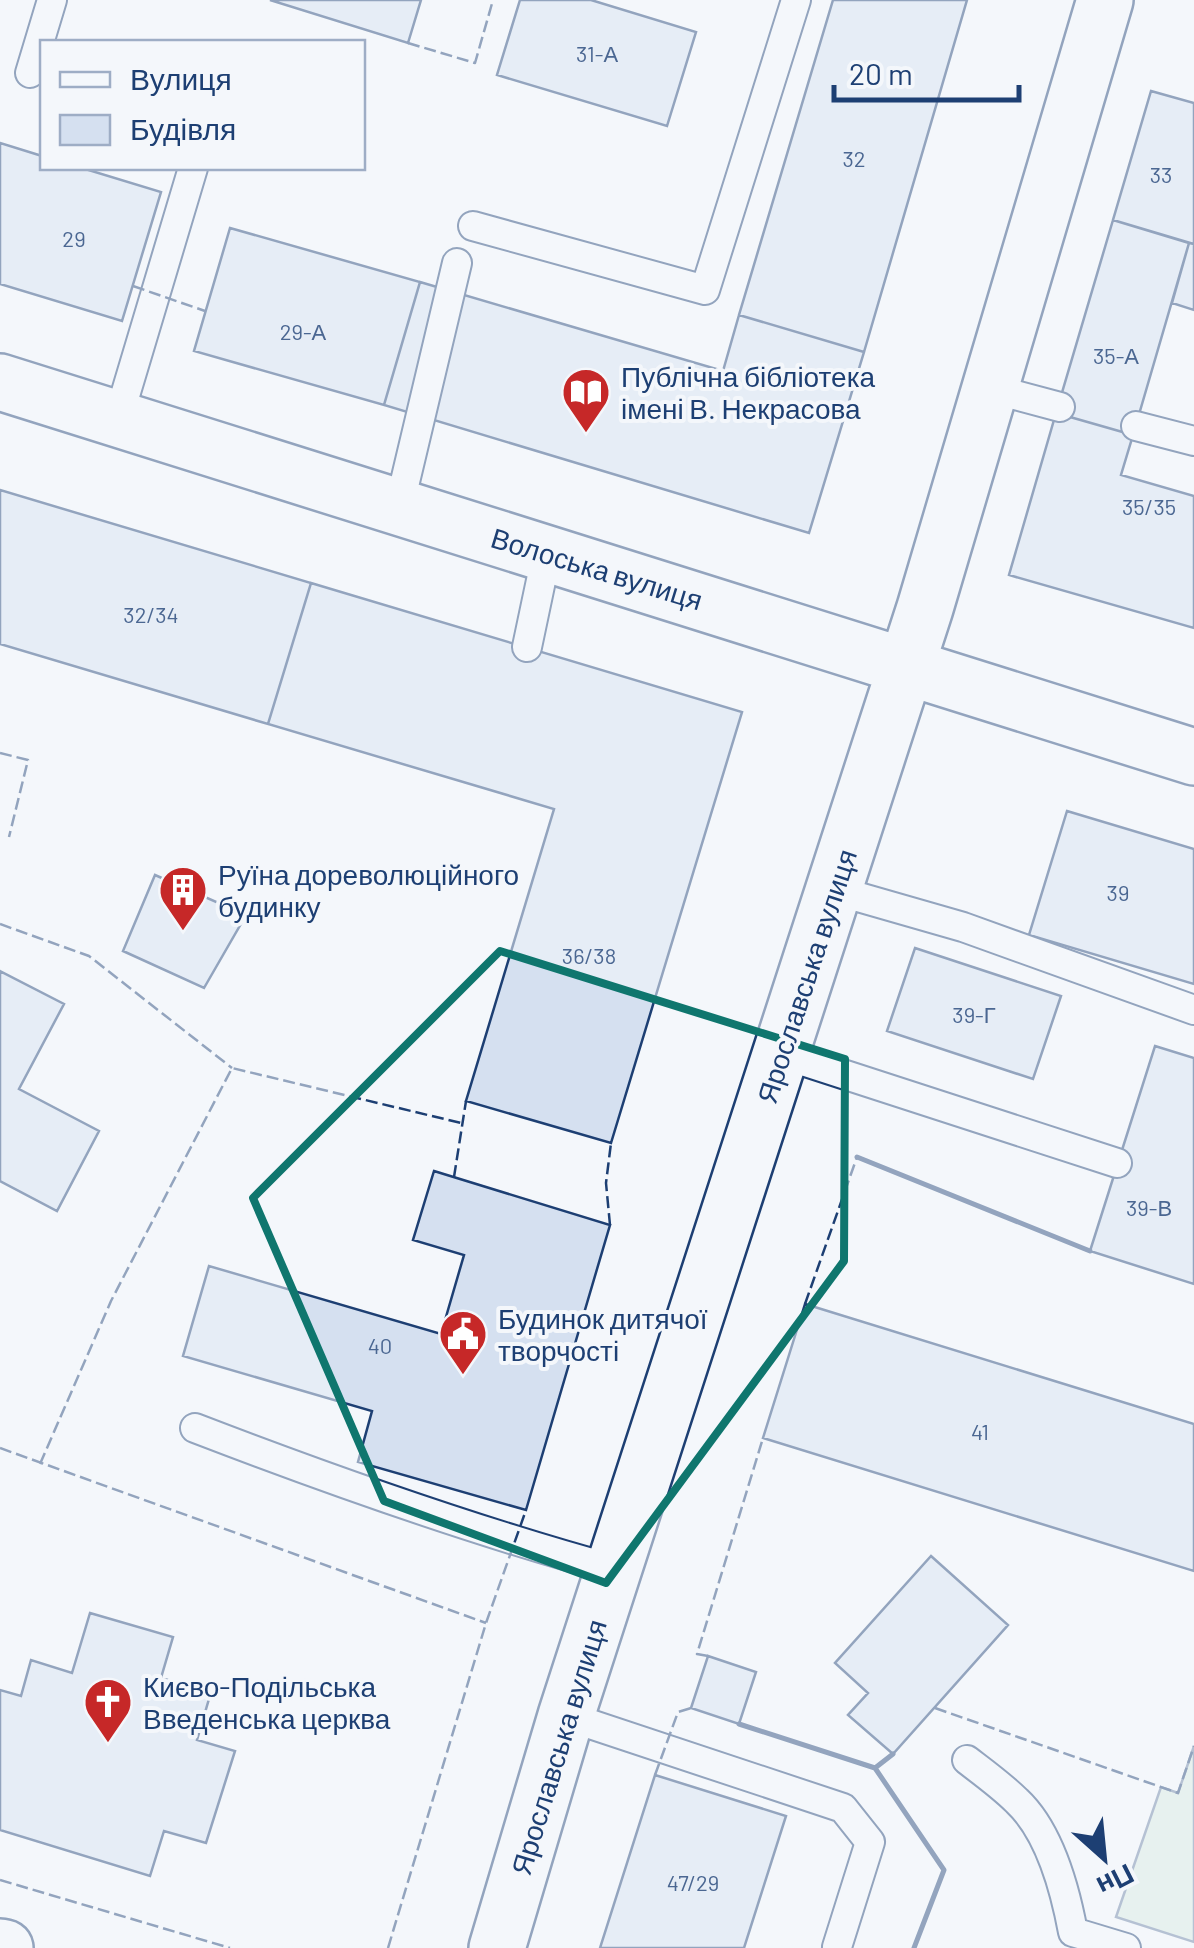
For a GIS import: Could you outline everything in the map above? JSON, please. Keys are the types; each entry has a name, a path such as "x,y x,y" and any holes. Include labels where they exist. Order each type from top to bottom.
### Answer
{"street":[{"name":"Ярославська вулиця","path":"496,1948 566,1716 906,665 1105,0"},
{"name":"Волоська вулиця","path":"0,382 1194,756"}],"lane":[{"path":"30,73 52,0"},
{"path":"473,226 706,290 796,0"},
{"path":"118,418 192,170"},
{"path":"399,507 457,263"},
{"path":"990,388 1060,406"},
{"path":"1136,426 1194,441"},
{"path":"526,647 548,552"},
{"path":"834,890 962,927 1194,1010"},
{"path":"781,1054 1117,1163"},
{"path":"195,1428 344,1486 614,1570"},
{"path":"566,1716 843,1808 870,1842 838,1947"},
{"path":"967,1760 1021,1803 1065,1886 1073,1932 1126,1948"}],"highlighted area":[{"path":"500,951 845,1059 844,1261 606,1583 384,1501 253,1198"}],"shaded area":[{"path":"1194,1746 1194,1942 1116,1917 1161,1787 1178,1793"}],"building":[{"path":"270,0 421,0 408,43"},
{"path":"520,0 591,0 696,32 667,126 497,75"},
{"path":"833,0 967,0 864,352 739,315"},
{"path":"1151,91 1194,103 1194,244 1113,220"},
{"path":"0,143 40,155 40,170 89,170 161,192 122,321 0,284"},
{"path":"1113,220 1189,243 1133,435 1056,413"},
{"path":"230,228 420,282 384,405 194,351"},
{"path":"1189,243 1194,244 1194,310 1172,303"},
{"path":"420,282 723,371 739,315 864,352 809,533 384,405"},
{"path":"1056,413 1133,435 1121,475 1194,496 1194,628 1009,575"},
{"path":"0,490 311,583 268,724 0,644"},
{"path":"311,583 742,712 611,1143 466,1101 554,809 268,724"},
{"path":"1067,811 1194,849 1194,984 1029,935"},
{"name":"Руїна дореволюційного будинку","path":"155,875 246,915 204,988 123,951"},
{"path":"915,948 1061,996 1033,1079 887,1031"},
{"path":"0,971 64,1004 19,1089 99,1131 57,1211 0,1181"},
{"path":"1155,1046 1194,1058 1194,1284 1090,1251"},
{"path":"434,1171 610,1225 526,1510 358,1462 372,1411 183,1356 209,1266 441,1334 464,1255 413,1240"},
{"path":"805,1304 1194,1424 1194,1571 763,1438"},
{"path":"931,1556 1008,1625 893,1754 848,1715 868,1693 835,1663"},
{"name":"Києво-Подільська Введенська церква","path":"90,1613 173,1637 161,1678 211,1692 197,1740 235,1751 206,1843 164,1831 150,1876 0,1830 0,1690 21,1696 31,1660 72,1673"},
{"path":"708,1656 756,1672 739,1724 691,1708"},
{"path":"655,1775 786,1816 744,1948 600,1948"}],"fence":[{"path":"408,43 475,63 493,0"},
{"path":"133,286 205,311"},
{"path":"0,753 28,760 9,837"},
{"path":"0,924 89,956 232,1068"},
{"path":"40,1464 111,1301 232,1068 461,1123"},
{"path":"454,1177 466,1101"},
{"path":"610,1225 606,1183 611,1143"},
{"path":"805,1304 857,1157"},
{"path":"708,1656 697,1654 763,1438"},
{"path":"0,1448 486,1623"},
{"path":"388,1948 486,1623 526,1510"},
{"path":"655,1775 678,1712 691,1708"},
{"path":"935,1708 1178,1793 1194,1746"},
{"path":"0,1880 230,1948"}],"wall":[{"path":"857,1157 1090,1251"},
{"path":"739,1724 875,1768 893,1754"},
{"path":"875,1768 944,1870 914,1948"}],"place":[{"name":"Публічна бібліотека імені В. Некрасова","path":"586,434"},
{"name":"Руїна дореволюційного будинку","path":"183,932"},
{"name":"Будинок дитячої творчості","path":"463,1376"},
{"name":"Києво-Подільська Введенська церква","path":"108,1744"}]}
